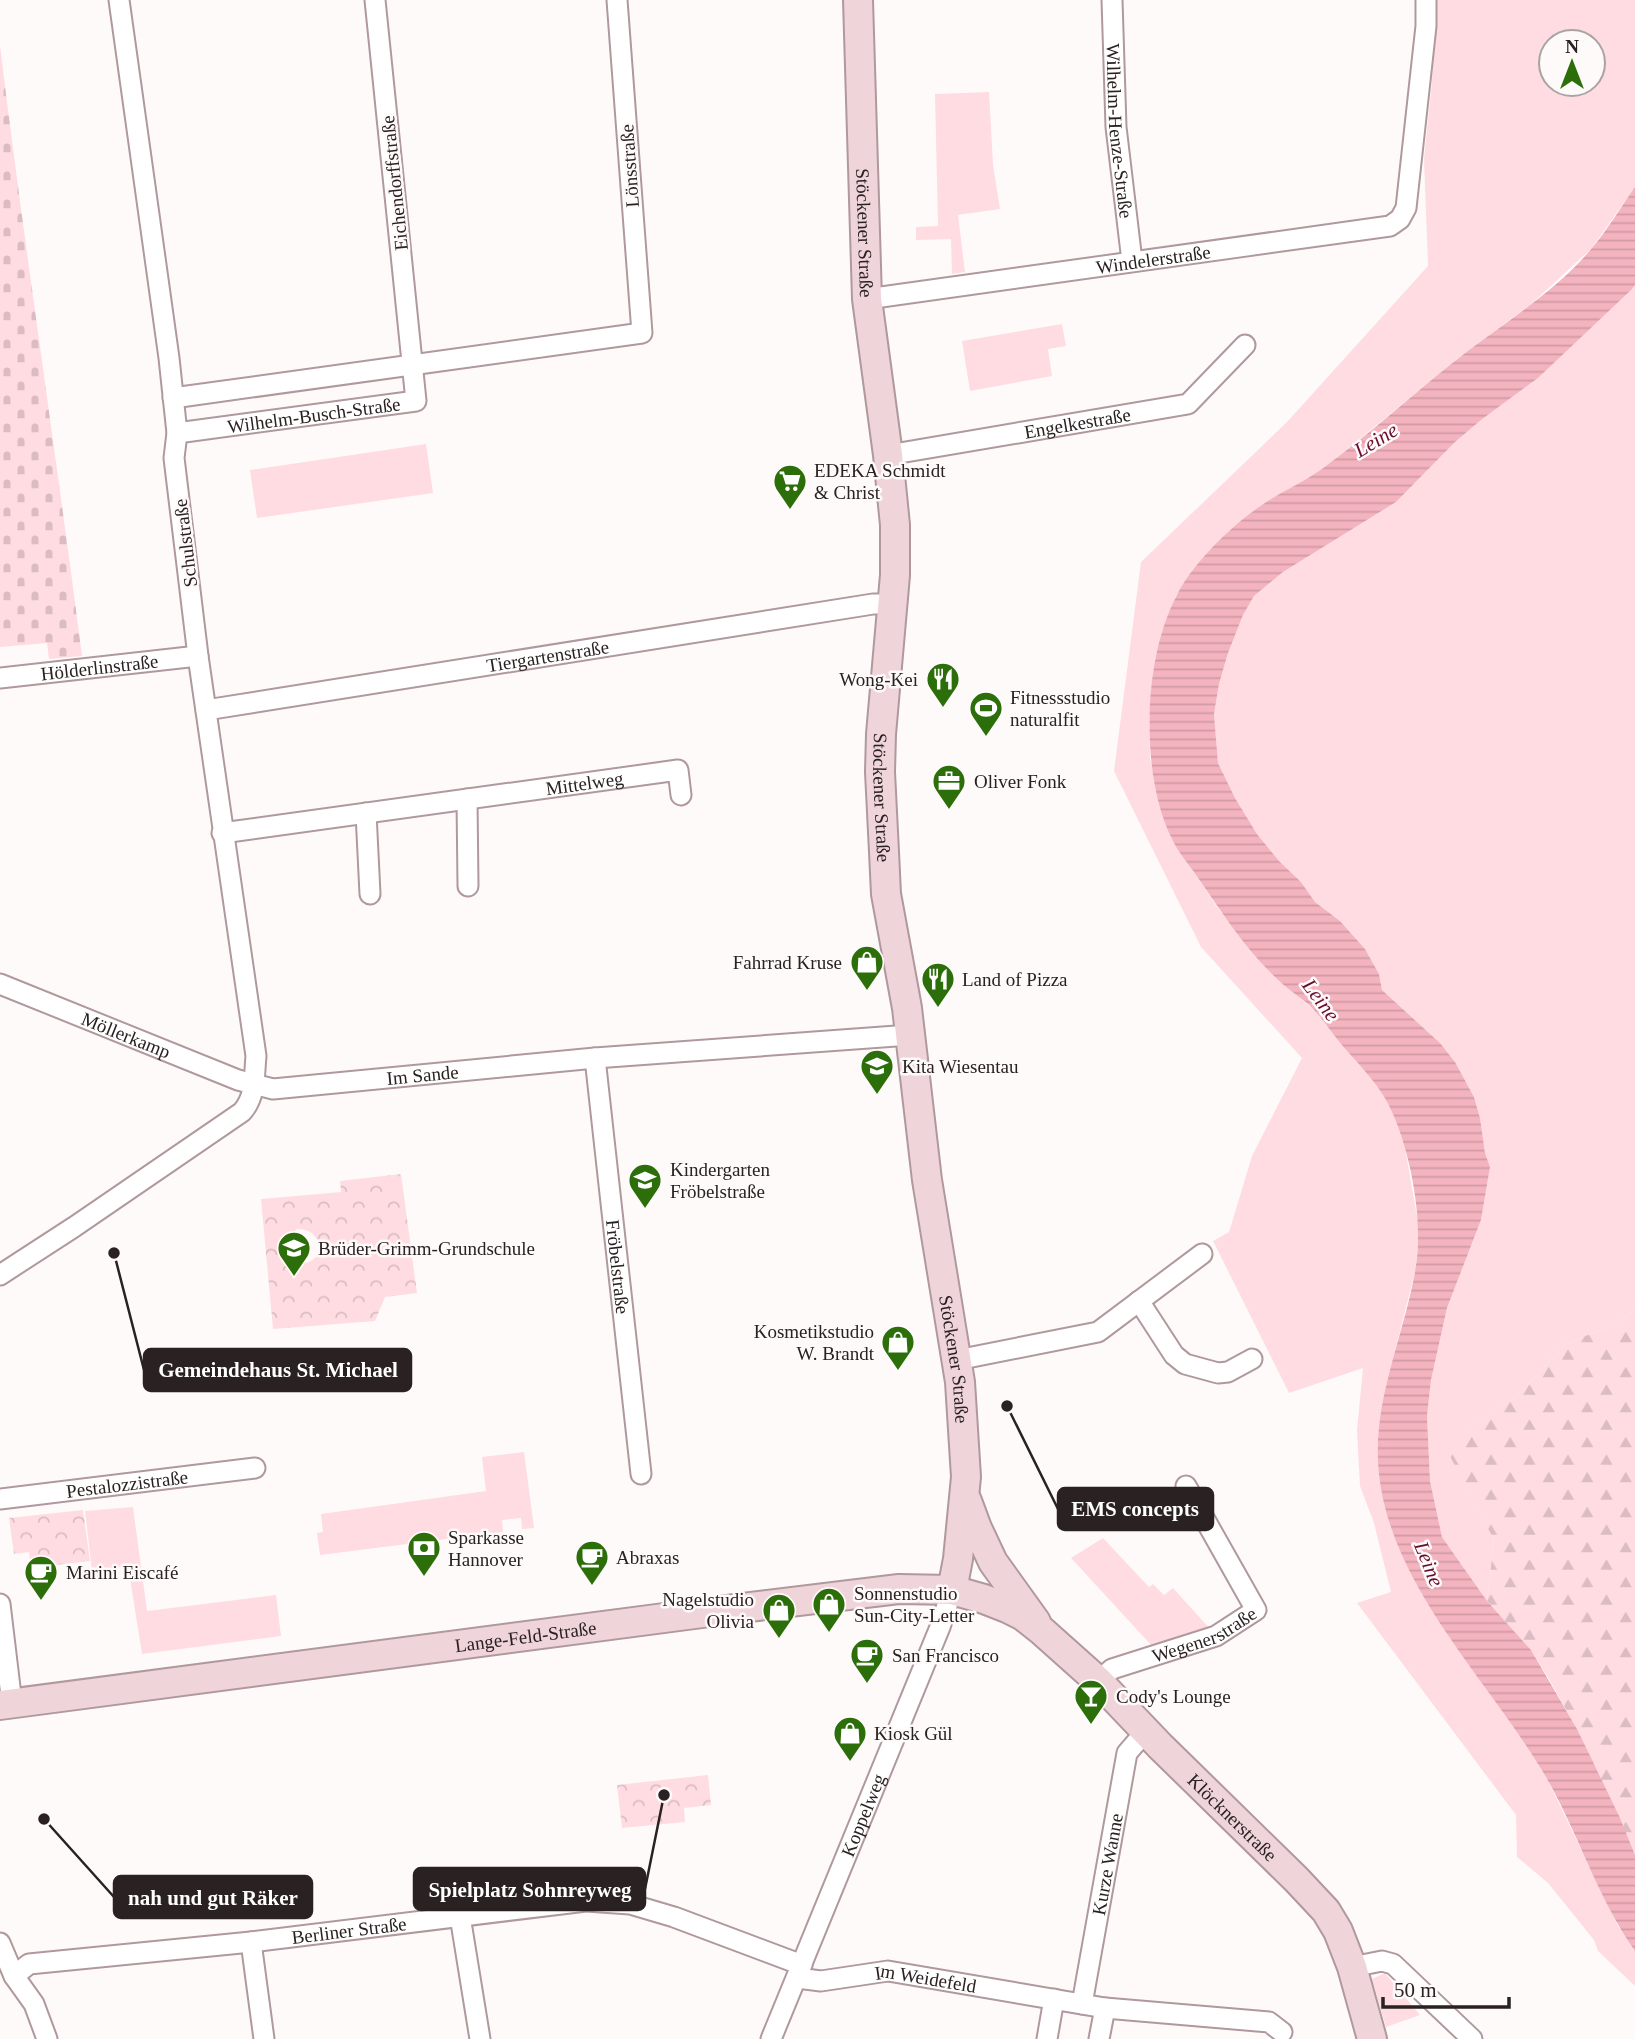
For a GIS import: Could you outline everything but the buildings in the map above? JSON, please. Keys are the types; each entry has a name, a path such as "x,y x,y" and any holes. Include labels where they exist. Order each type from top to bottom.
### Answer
{"main road":[{"name":"Stöckener Straße","path":"858,0 867,299 895,525 880,772 886,894 910,1035 927,1180 957,1360 966,1448 965,1496 958,1559 951,1590"},
{"path":"965,1496 976,1528 993,1562 1042,1631"},
{"name":"Lange-Feld-Straße","path":"6,1704 899,1589 951,1590 984,1599 1023,1616 1042,1631"},
{"name":"Klöcknerstraße","path":"1042,1631 1098,1681 1326,1911 1338,1931 1352,1967 1372,2039"}],"street":[{"name":"Schulstraße","path":"119,0 173,398 177,433 174,458 198,656 256,1056 254,1085"},
{"name":"Eichendorffstraße","path":"375,0 412,366"},
{"name":"Lönsstraße","path":"617,0 642,333"},
{"name":"Wilhelm-Henze-Straße","path":"1111,0 1117,139 1132,261"},
{"name":"Windelerstraße","path":"867,299 1390,226 1400,219 1406,208 1426,26 1426,0"},
{"name":"Wilhelm-Busch-Straße","path":"173,398 642,333"},
{"name":"Engelkestraße","path":"888,455 1188,404 1245,345"},
{"name":"Wilhelm-Busch-Straße","path":"177,433 416,401 412,366"},
{"name":"Tiergartenstraße","path":"206,710 873,604 892,604"},
{"name":"Hölderlinstraße","path":"0,678 198,656"},
{"name":"Mittelweg","path":"222,833 678,770 681,794"},
{"path":"467,799 468,886"},
{"path":"366,813 370,894"},
{"name":"Möllerkamp","path":"0,984 254,1085"},
{"name":"Im Sande","path":"254,1085 286,1089 595,1058 910,1035"},
{"name":"Fröbelstraße","path":"595,1058 640,1474"},
{"path":"0,1275 242,1112 250,1102 254,1085"},
{"path":"957,1360 1098,1332 1202,1254"},
{"path":"1139,1301 1174,1355 1185,1364 1218,1373 1228,1372 1252,1359"},
{"name":"Pestalozzistraße","path":"0,1499 255,1468"},
{"name":"Wegenerstraße","path":"1098,1681 1112,1669 1216,1636 1256,1610 1186,1486"},
{"name":"Koppelweg","path":"771,2039 940,1627 951,1590"},
{"path":"0,1604 6,1704"},
{"name":"Kurze Wanne","path":"1082,2004 1127,1753 1146,1731"},
{"name":"Berliner Straße","path":"14,1976 29,1964 251,1942 586,1901 630,1903 674,1916 799,1971"},
{"path":"460,1916 480,2039"},
{"path":"251,1942 264,2039"},
{"path":"0,1943 14,1976 34,2004 47,2039"},
{"path":"1352,1967 1382,1961 1393,1964 1472,2039"},
{"name":"Im Weidefeld","path":"799,1971 821,1981 888,1971 1105,2008 1269,2022 1282,2032"},
{"path":"1047,2039 1054,1999"},
{"path":"1100,2039 1105,2008"}],"green space":[{"path":"1435,0 1635,0 1635,187 1591,249 1531,304 1458,358 1322,470 1266,502 1226,535 1198,566 1176,596 1162,632 1152,685 1150,759 1172,839 1219,910 1274,976 1313,1009 1378,1085 1393,1112 1405,1148 1419,1228 1416,1268 1387,1382 1378,1439 1381,1486 1389,1521 1403,1557 1426,1599 1449,1636 1517,1728 1549,1783 1618,1926 1635,1951 1635,1986 1598,1951 1594,1940 1548,1883 1517,1857 1516,1815 1357,1603 1391,1592 1374,1523 1360,1486 1357,1430 1363,1368 1289,1393 1213,1241 1229,1232 1252,1156 1302,1058 1201,947 1114,771 1141,562 1287,422 1428,266 1424,159 1432,82"},
{"path":"0,46 82,656 49,659 47,643 0,647"},
{"path":"989,92 993,165 1000,209 958,215 965,272 952,274 951,239 916,240 916,227 938,226 935,94"},
{"path":"1635,285 1635,1309 1619,1322 1566,1344 1516,1397 1444,1443 1494,1540 1487,1601 1442,1537 1430,1481 1427,1416 1431,1380 1447,1308 1481,1220 1490,1167 1474,1097 1455,1062 1440,1043 1382,990 1379,974 1365,949 1340,921 1315,902 1301,882 1257,834 1218,763 1214,714 1228,653 1243,615 1254,596 1283,572 1396,502 1455,442 1538,378"},
{"path":"1062,324 1066,346 1048,349 1052,376 970,391 962,341"},
{"path":"426,444 433,493 257,518 250,470"},
{"path":"401,1174 417,1293 385,1297 375,1321 273,1329 261,1199 341,1192 340,1181","holes":["297,1229 316,1237 318,1251 316,1257 310,1261 293,1262 286,1253 285,1239"]},
{"path":"1635,1309 1635,1855 1577,1729 1549,1679 1531,1650 1487,1601 1494,1540 1443,1443 1516,1397 1566,1344 1619,1322"},
{"path":"524,1452 534,1528 522,1529 521,1518 502,1520 503,1532 320,1555 317,1533 323,1532 321,1514 486,1491 482,1457"},
{"path":"133,1507 147,1611 276,1595 281,1636 142,1654 128,1566 92,1571 85,1511"},
{"path":"83,1510 90,1561 31,1568 29,1552 14,1554 9,1518"},
{"path":"1103,1538 1149,1587 1153,1584 1164,1595 1173,1588 1211,1630 1152,1646 1071,1558"},
{"path":"708,1775 711,1805 684,1808 685,1822 622,1828 617,1785"},
{"path":"1385,1973 1420,2015 1386,2027 1372,1979"}],"water":[{"name":"Leine","path":"1635,187 1635,285 1538,378 1455,442 1396,502 1283,572 1254,596 1243,615 1228,653 1214,714 1218,763 1257,834 1301,882 1315,902 1340,921 1365,949 1379,974 1382,990 1440,1043 1455,1062 1474,1097 1490,1167 1481,1220 1447,1308 1431,1380 1427,1416 1430,1481 1442,1537 1487,1601 1531,1650 1577,1729 1620,1818 1635,1855 1635,1951 1610,1910 1547,1779 1419,1589 1399,1548 1385,1506 1378,1461 1378,1437 1385,1389 1415,1272 1418,1233 1411,1171 1393,1114 1377,1086 1317,1014 1275,977 1243,941 1177,848 1162,813 1154,783 1150,719 1152,686 1164,625 1183,585 1204,557 1244,518 1326,466 1451,364 1560,281 1598,241"}],"place":[{"name":"EDEKA Schmidt & Christ","path":"790,511"},
{"name":"Wong-Kei","path":"943,709"},
{"name":"Fitnessstudio naturalfit","path":"986,738"},
{"name":"Oliver Fonk","path":"949,811"},
{"name":"Fahrrad Kruse","path":"867,992"},
{"name":"Land of Pizza","path":"938,1009"},
{"name":"Kita Wiesentau","path":"877,1096"},
{"name":"Kindergarten Fröbelstraße","path":"645,1210"},
{"name":"Gemeindehaus St. Michael","path":"114,1253"},
{"name":"Brüder-Grimm-Grundschule","path":"294,1278"},
{"name":"Kosmetikstudio W. Brandt","path":"898,1372"},
{"name":"EMS concepts","path":"1007,1406"},
{"name":"Sparkasse Hannover","path":"424,1578"},
{"name":"Abraxas","path":"592,1587"},
{"name":"Marini Eiscafé","path":"41,1602"},
{"name":"Sonnenstudio Sun-City-Letter","path":"829,1634"},
{"name":"Nagelstudio Olivia","path":"779,1640"},
{"name":"San Francisco","path":"867,1685"},
{"name":"Cody's Lounge","path":"1091,1726"},
{"name":"Kiosk Gül","path":"850,1763"},
{"name":"Spielplatz Sohnreyweg","path":"664,1795"},
{"name":"nah und gut Räker","path":"44,1819"}]}
